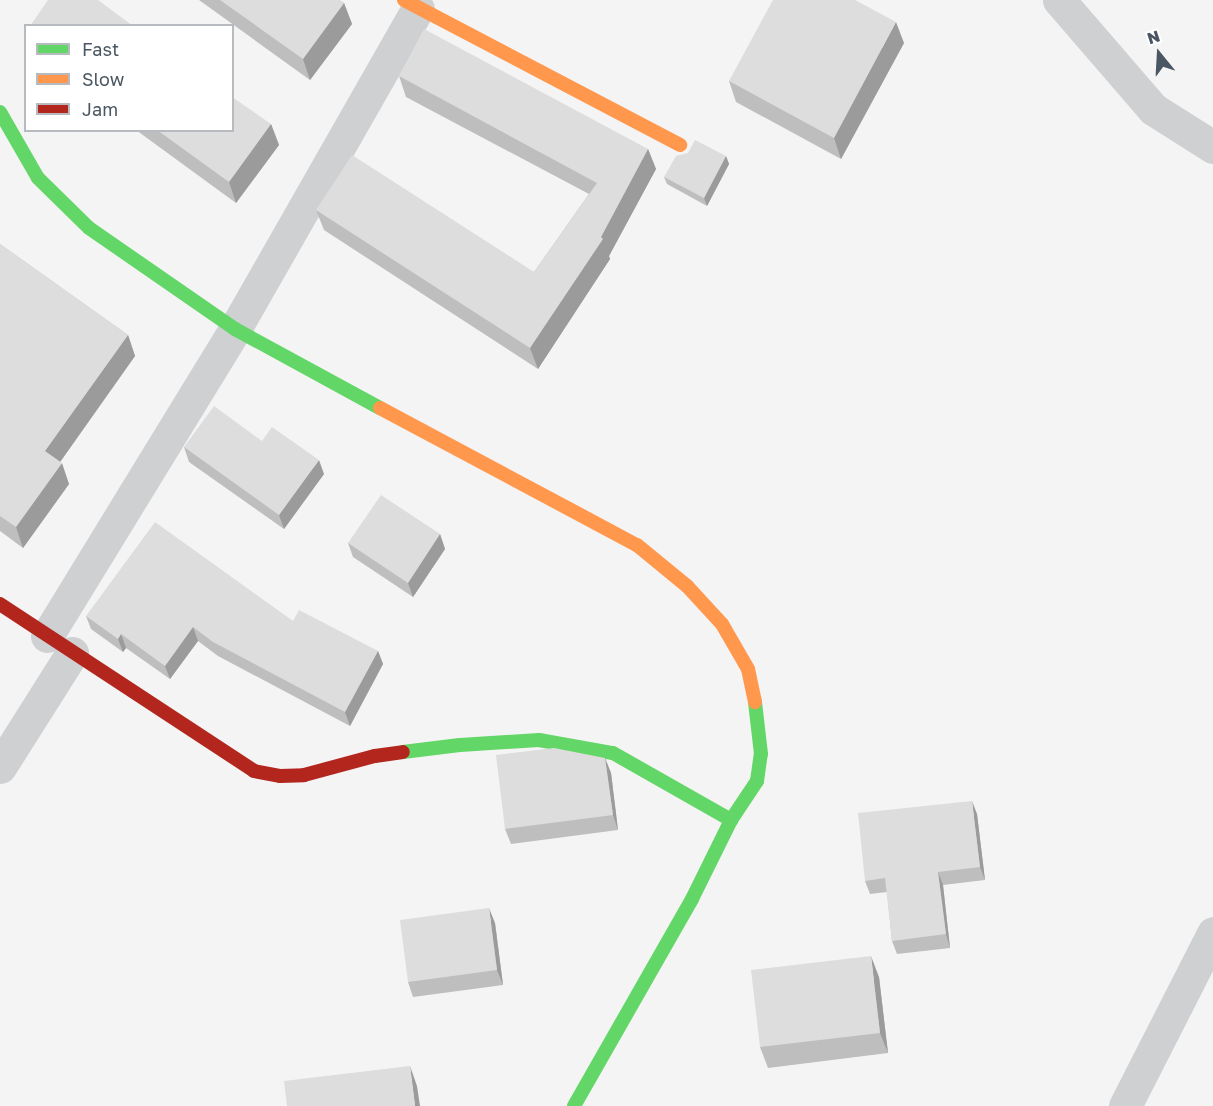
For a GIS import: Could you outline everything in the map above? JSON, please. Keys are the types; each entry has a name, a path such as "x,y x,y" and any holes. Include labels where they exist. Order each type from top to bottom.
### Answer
{"street":[{"path":"1059,0 1153,109 1213,147"},
{"path":"0,767 59,645 235,329 411,4 680,146"},
{"path":"0,112 38,178 89,228 235,329 516,483 638,545 687,586 722,624 748,669 759,718 762,754 757,781 731,820 692,899 574,1106"},
{"path":"0,603 59,645 254,771 280,776 303,776 375,756 460,745 539,740 613,753 731,820"},
{"path":"1125,1106 1213,933"}],"building":[{"path":"48,0 98,0 130,24 31,24"},
{"path":"220,0 339,0 344,3 303,59"},
{"path":"773,0 855,0 896,22 834,138 729,81"},
{"path":"424,29 648,149 601,237 603,239 530,348 316,210 352,155 534,272 597,183 399,76"},
{"path":"234,98 271,124 229,182 160,132 234,132"},
{"path":"695,140 726,156 704,198 664,177 676,156 688,153"},
{"path":"0,244 128,335 45,451 62,463 16,527 0,516"},
{"path":"214,406 262,441 272,427 319,460 279,515 184,447"},
{"path":"381,495 440,534 408,583 348,543"},
{"path":"155,522 293,621 299,610 378,651 345,712 213,642 193,627 165,666 121,634 118,639 86,616"},
{"path":"554,748 605,758 613,815 505,829 496,755"},
{"path":"972,801 980,867 938,872 946,934 892,941 885,878 865,881 858,813"},
{"path":"489,908 497,970 408,982 400,920"},
{"path":"871,956 880,1033 760,1047 751,970"},
{"path":"410,1066 415,1106 287,1106 284,1081"}],"traffic: fast":[{"path":"0,112 38,178 89,228 235,329 380,408"},
{"path":"574,1106 692,899 731,820 757,781 761,754 755,702"},
{"path":"403,752 460,745 539,740 613,753 731,820"}],"traffic: slow":[{"path":"404,0 680,145"},
{"path":"380,408 637,545 687,586 722,624 748,669 755,702"}],"traffic: jam":[{"path":"0,604 254,771 280,776 304,775 375,756 403,752"}]}
